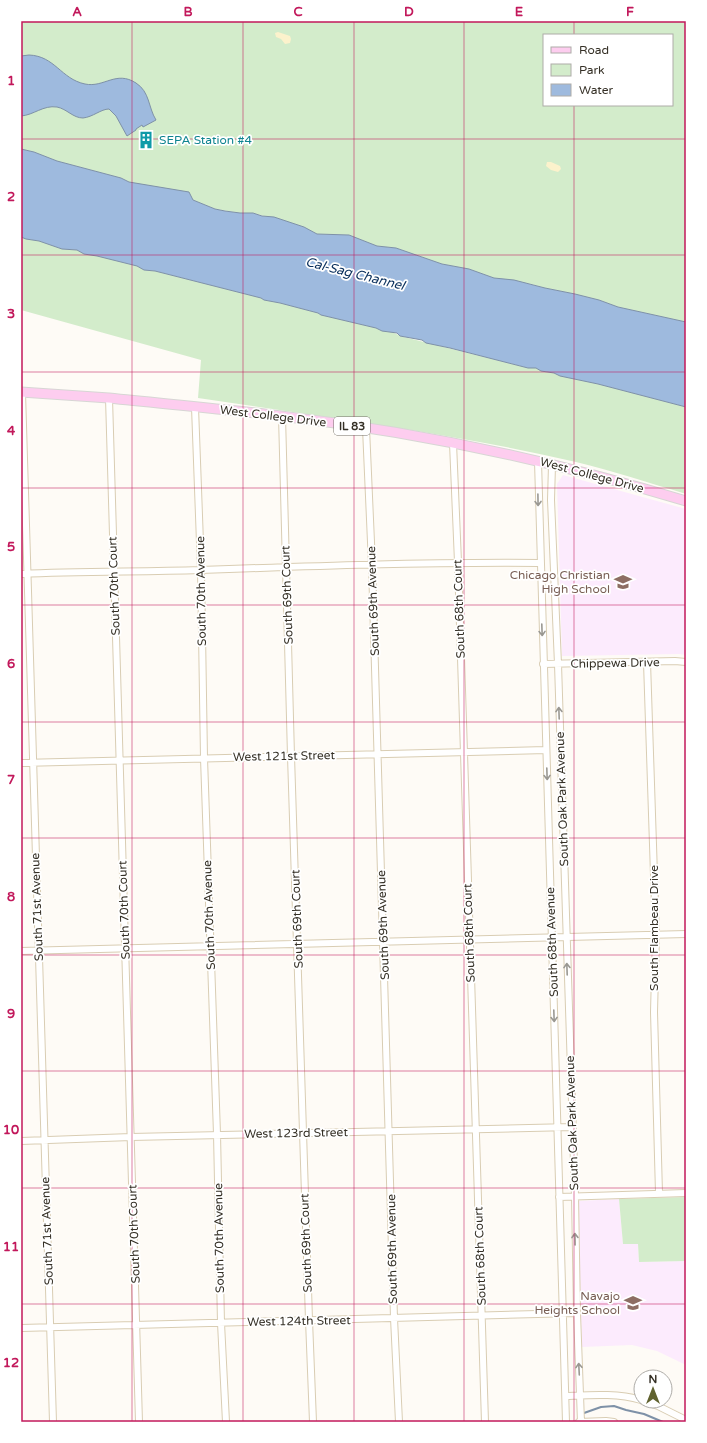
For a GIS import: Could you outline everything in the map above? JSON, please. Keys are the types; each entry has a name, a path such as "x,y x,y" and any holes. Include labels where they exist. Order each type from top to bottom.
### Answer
{"main road":[{"name":"West College Drive","path":"21,392 109,398 282,416 366,428 453,443 538,461 686,501"}],"street":[{"name":"South 71st Avenue","path":"21,392 24,573 33,763 53,1422"},
{"name":"South 70th Court","path":"109,398 124,949 140,1422"},
{"name":"South 70th Avenue","path":"195,407 201,570 204,758 217,1134 221,1322 226,1422"},
{"name":"South 69th Court","path":"282,416 291,756 313,1422"},
{"name":"South 69th Avenue","path":"366,428 378,754 394,1318 399,1422"},
{"name":"South 68th Court","path":"453,443 485,1422"},
{"name":"South 68th Avenue","path":"538,461 566,1422"},
{"name":"South Oak Park Avenue","path":"552,465 551,500 558,664 580,1422"},
{"path":"24,573 201,570 286,566 458,562 540,563"},
{"name":"South Flambeau Drive","path":"647,662 656,936 654,1012 659,1193"},
{"name":"Chippewa Drive","path":"543,664 686,662"},
{"name":"West 121st Street","path":"21,763 546,750"},
{"path":"21,951 383,943 686,934"},
{"name":"West 123rd Street","path":"21,1141 217,1134 572,1126"},
{"path":"560,1197 686,1193"},
{"name":"West 124th Street","path":"21,1328 577,1313"},
{"path":"566,1396 603,1394 633,1398"},
{"path":"664,1409 686,1420"},
{"path":"580,1422 614,1422"}],"shaded area":[{"name":"Chicago Christian High School","path":"563,475 686,509 686,655 562,656 557,484"},
{"name":"Navajo Heights School","path":"619,1199 623,1244 638,1244 639,1262 686,1261 686,1365 657,1351 632,1345 582,1347 578,1201"}],"green space":[{"path":"21,21 686,21 686,322 618,307 599,300 575,294 531,284 494,278 469,269 442,264 396,248 377,246 349,235 317,234 304,227 253,213 240,213 215,209 193,200 129,182 121,178 57,161 34,152 21,149"},
{"path":"21,237 39,241 62,249 77,250 84,254 137,266 144,270 155,271 376,328 395,333 400,336 528,368 536,368 541,371 554,373 560,376 598,384 686,407 686,494 576,462 482,442 387,426 198,398 201,360 21,310"},
{"path":"686,1197 686,1261 639,1262 638,1244 623,1244 619,1199"}],"sand":[{"path":"278,32 290,36 290,43 285,44 281,39 276,37 275,33"},
{"path":"547,162 560,166 561,169 558,172 551,170 546,166"}],"water":[{"path":"21,56 38,56 45,59 70,78 85,84 92,85 122,78 129,79 141,87 144,91 156,120 143,127 142,125 127,136 116,116 109,109 90,116 79,118 61,108 47,107 21,116"},
{"name":"Cal-Sag Channel","path":"21,149 34,152 57,161 121,178 129,182 189,192 193,200 215,209 274,217 304,227 317,234 349,235 377,246 396,248 442,264 469,269 494,278 514,280 599,300 618,307 686,322 686,407 598,384 560,376 554,373 541,371 536,368 528,368 426,343 422,340 400,336 397,333 382,331 376,328 155,271 144,270 137,266 84,254 77,250 62,249 39,241 26,239 21,237"}],"waterway":[{"path":"584,1413 601,1407 614,1406 644,1414 663,1422"}],"place":[{"name":"SEPA Station #4","path":"146,140"},
{"name":"Chicago Christian High School","path":"623,582"},
{"name":"Navajo Heights School","path":"633,1303"}]}
